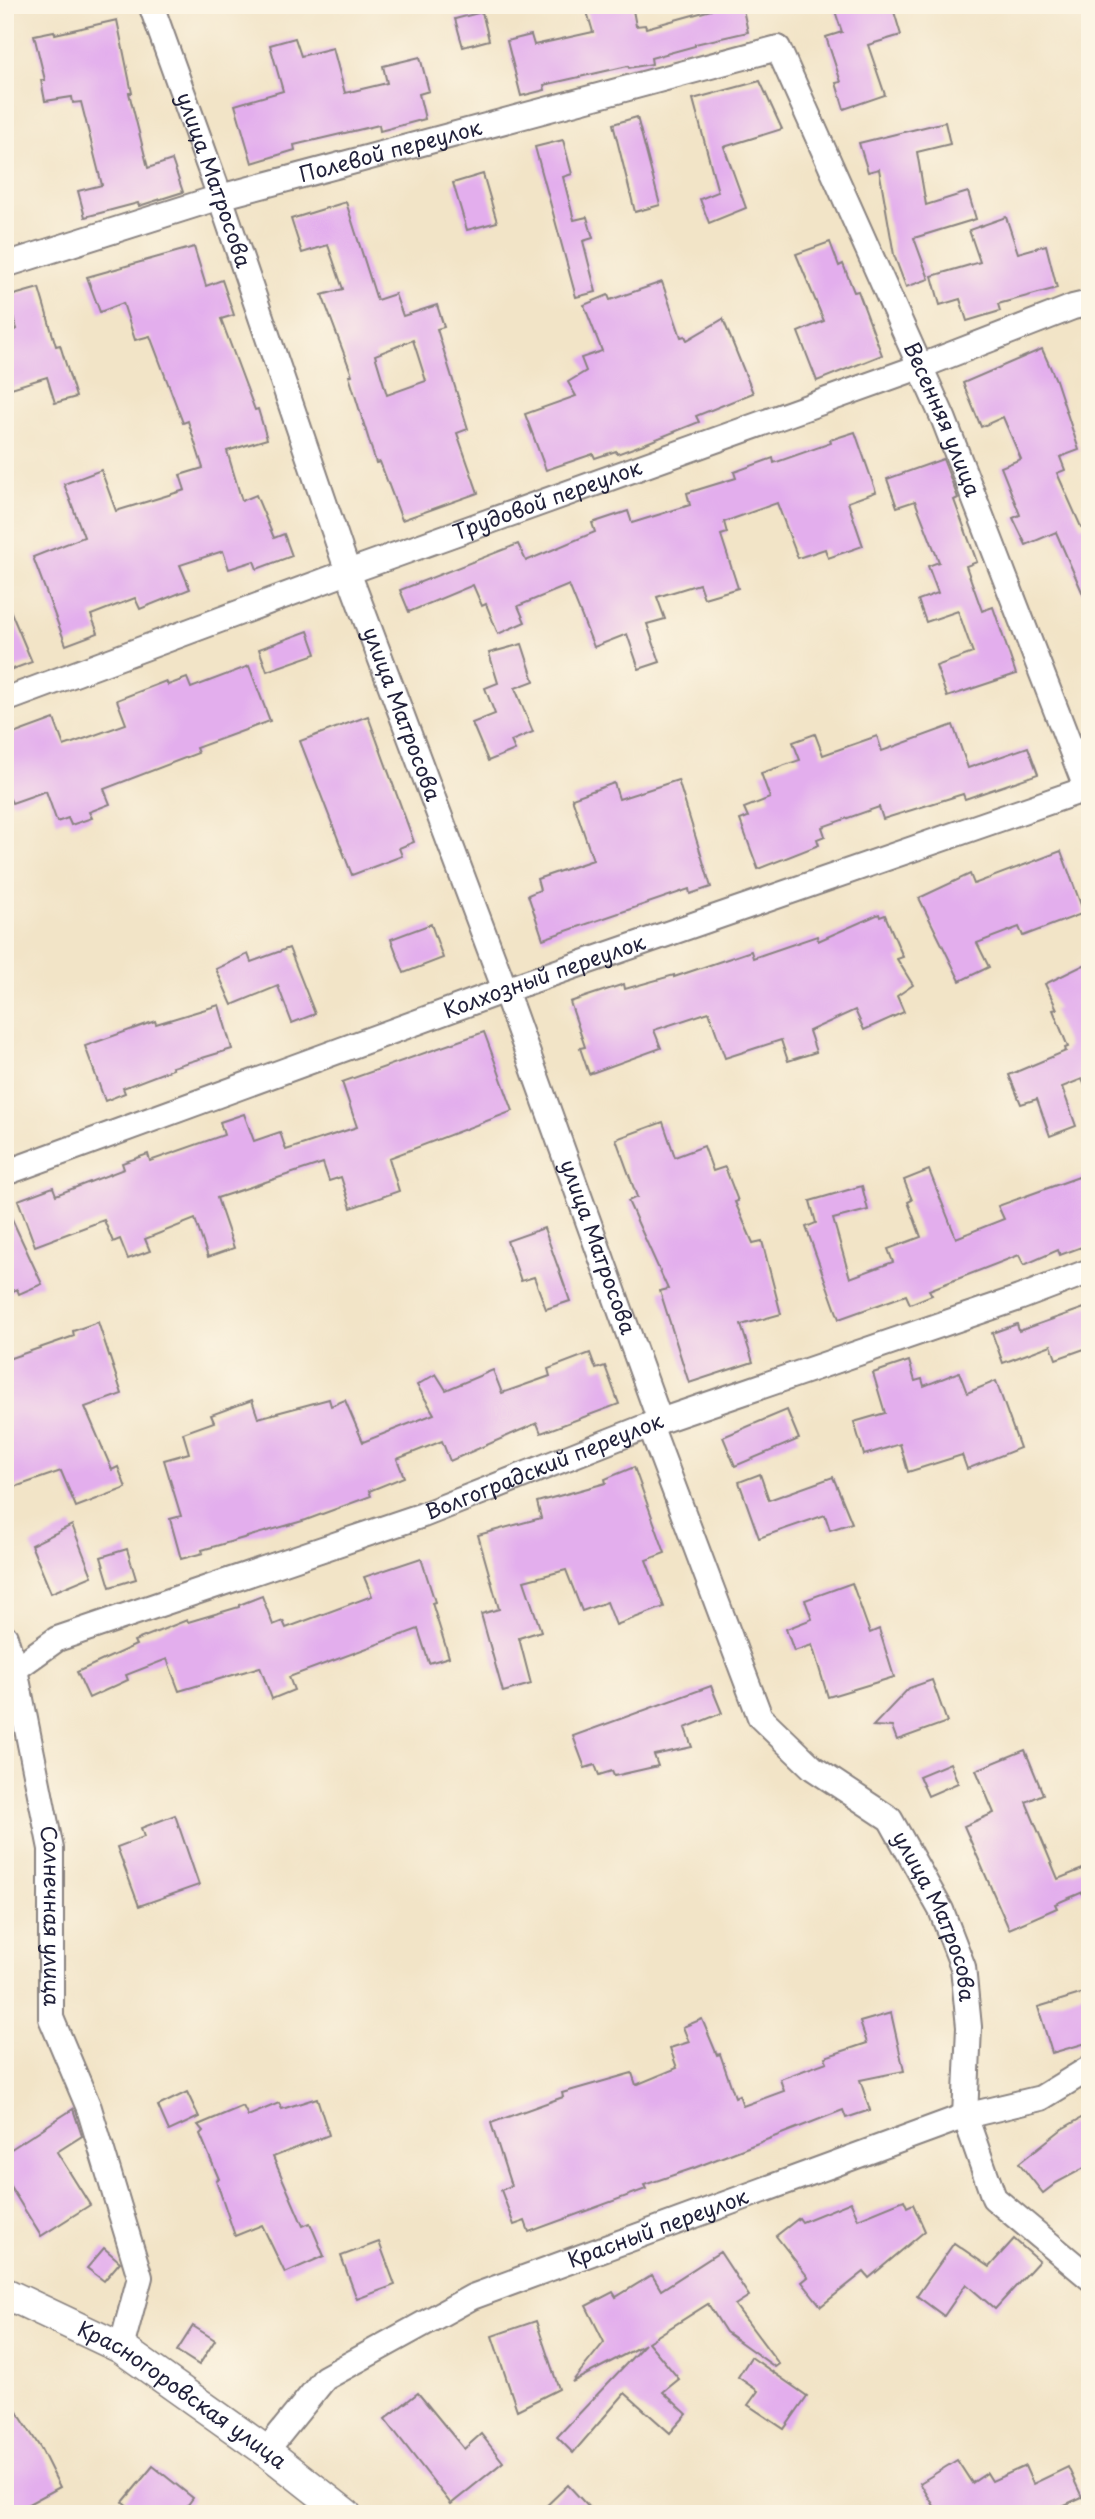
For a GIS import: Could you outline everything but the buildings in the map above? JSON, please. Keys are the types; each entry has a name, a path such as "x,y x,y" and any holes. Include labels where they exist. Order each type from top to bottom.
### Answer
{"street":[{"name":"улица Матросова","path":"152,5 348,572 505,989 760,1717 813,1768 890,1819 941,1910 963,1967 969,2027 965,2116 994,2198 1090,2278"},
{"name":"Полевой переулок","path":"5,265 220,197 778,48"},
{"name":"Весенняя улица","path":"778,48 944,420 1088,794"},
{"name":"Трудовой переулок","path":"5,700 348,572 1090,303"},
{"name":"Колхозный переулок","path":"5,1173 505,989 1088,794"},
{"name":"Волгоградский переулок","path":"10,1670 57,1639 423,1516 655,1423 1090,1271"},
{"name":"Солнечная улица","path":"5,1637 10,1670 51,1849 51,2018 89,2108 140,2277 121,2348"},
{"name":"Красный переулок","path":"266,2451 325,2378 472,2297 965,2116 1041,2098 1090,2068"},
{"name":"Красногоровская улица","path":"5,2293 121,2348 266,2451 346,2514"}]}
